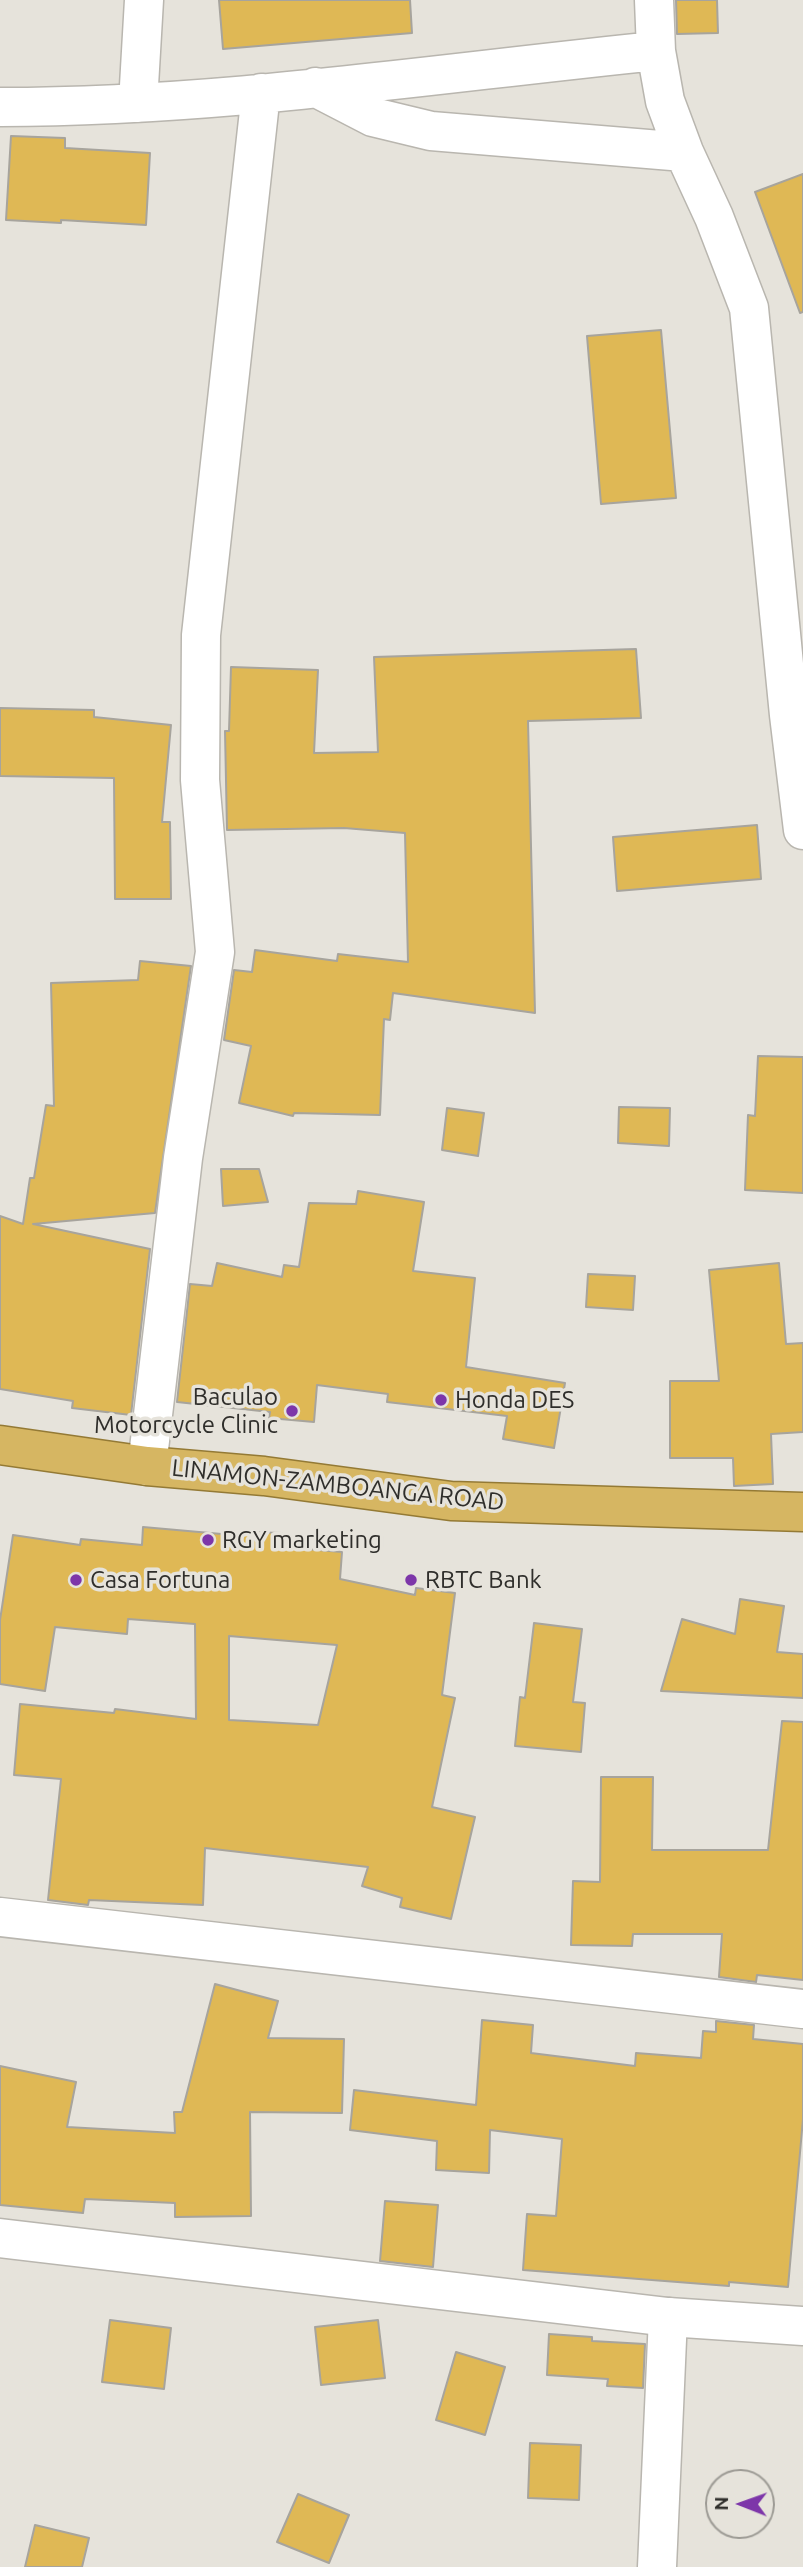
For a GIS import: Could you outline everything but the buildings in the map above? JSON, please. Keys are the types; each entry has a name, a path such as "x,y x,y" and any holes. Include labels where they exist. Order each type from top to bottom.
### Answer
{"highway":[{"name":"LINAMON-ZAMBOANGA ROAD","path":"0,1445 147,1466 264,1476 451,1501 803,1512"}],"street":[{"path":"138,103 144,0"},
{"path":"654,0 656,51 665,101 749,308 803,830"},
{"path":"0,107 138,103 261,93 656,51"},
{"path":"315,87 373,117 431,131 684,152"},
{"path":"147,1466 183,1158 215,952 200,780 201,635 261,93"},
{"path":"0,1917 803,2009"},
{"path":"0,2238 668,2317 803,2326"},
{"path":"657,2567 668,2317"}],"place":[{"name":"Honda DES","path":"441,1400"},
{"name":"Baculao Motorcycle Clinic","path":"292,1411"},
{"name":"RGY marketing","path":"208,1540"},
{"name":"Casa Fortuna","path":"76,1580"},
{"name":"RBTC Bank","path":"411,1580"}]}
